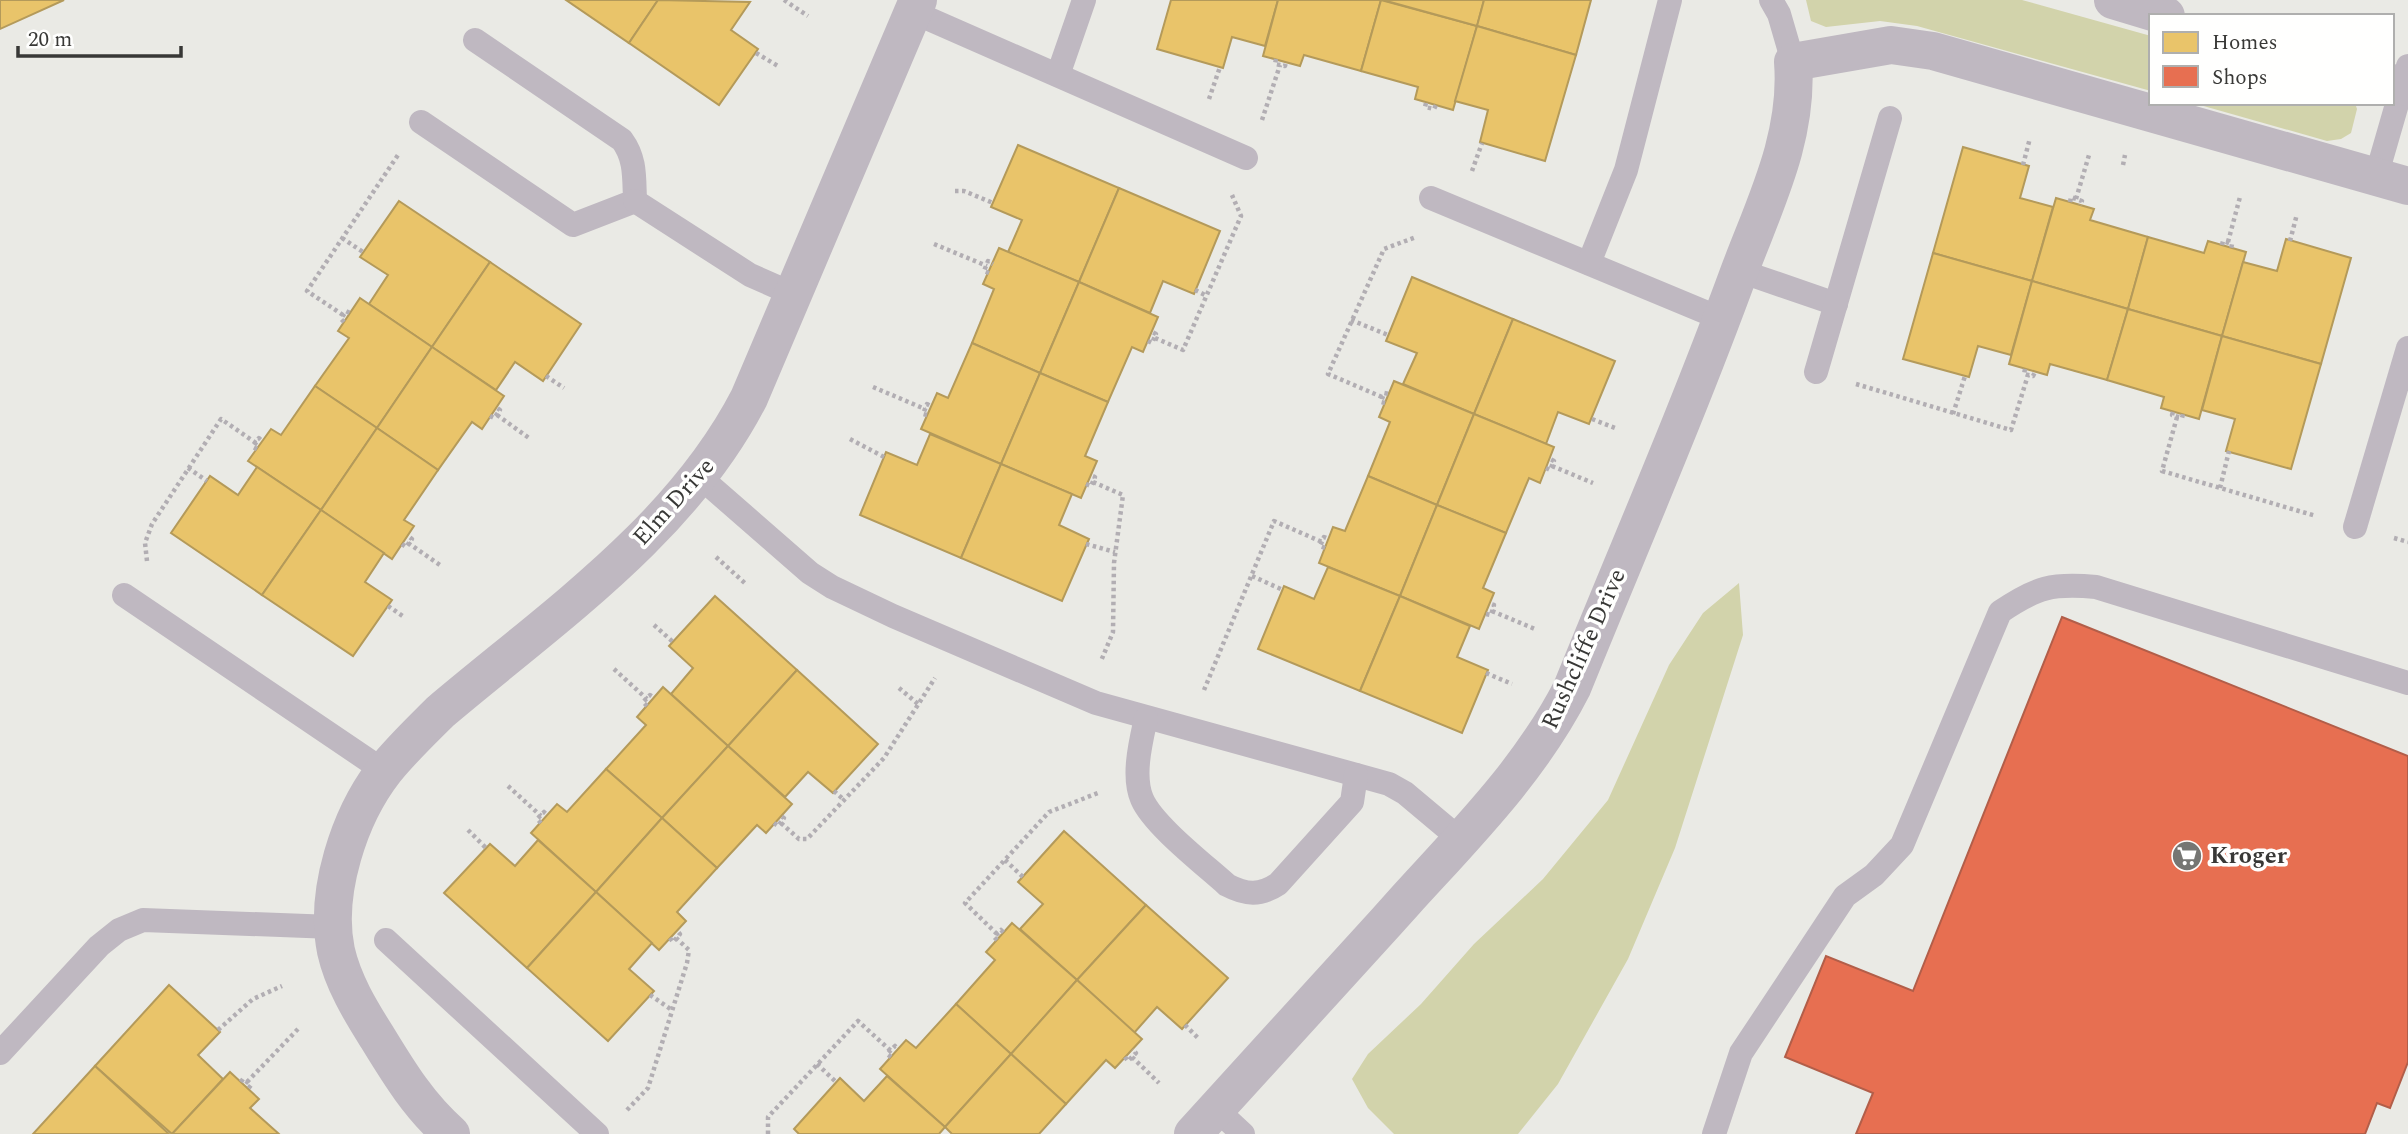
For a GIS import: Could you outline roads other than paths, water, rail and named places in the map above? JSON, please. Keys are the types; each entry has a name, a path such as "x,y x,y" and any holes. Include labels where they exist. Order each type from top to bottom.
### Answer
{"street":[{"path":"2113,0 2159,14"},
{"name":"Elm Drive","path":"451,1134 408,1089 344,978 333,927 337,883 349,839 364,803 384,771 440,712 646,537 700,477 743,409 915,6"},
{"path":"1793,62 1891,45 1933,51 2392,181"},
{"name":"Rushcliffe Drive","path":"1217,1126 1519,773 1552,727 1577,675 1722,319 1784,153 1795,94 1793,62"}],"lane":[{"path":"1058,75 1084,0"},
{"path":"1589,263 1626,170 1670,0"},
{"path":"1772,0 1779,14 1793,62"},
{"path":"915,6 1058,75 1246,158"},
{"path":"475,40 622,140 631,152 634,165 635,201"},
{"path":"2392,181 2403,80"},
{"path":"1815,372 1890,118"},
{"path":"421,122 573,225 635,201"},
{"path":"1432,198 1722,319"},
{"path":"635,201 750,275 793,294"},
{"path":"1740,271 1836,304"},
{"path":"2355,527 2408,348"},
{"path":"700,477 810,573 832,587 1096,703 1389,784 1405,793 1461,840"},
{"path":"1714,1134 1741,1053 1845,896 1874,875 1902,845 2000,612 2026,595 2060,584 2096,587 2408,683"},
{"path":"124,594 384,771"},
{"path":"1146,718 1139,757 1142,799 1155,818 1227,885 1239,891 1254,894 1268,891 1278,884 1352,802 1356,775"},
{"path":"0,1053 99,946 119,930 143,920 333,927"},
{"path":"386,940 597,1134"}],"place":[{"name":"Kroger","path":"2187,856"}]}
